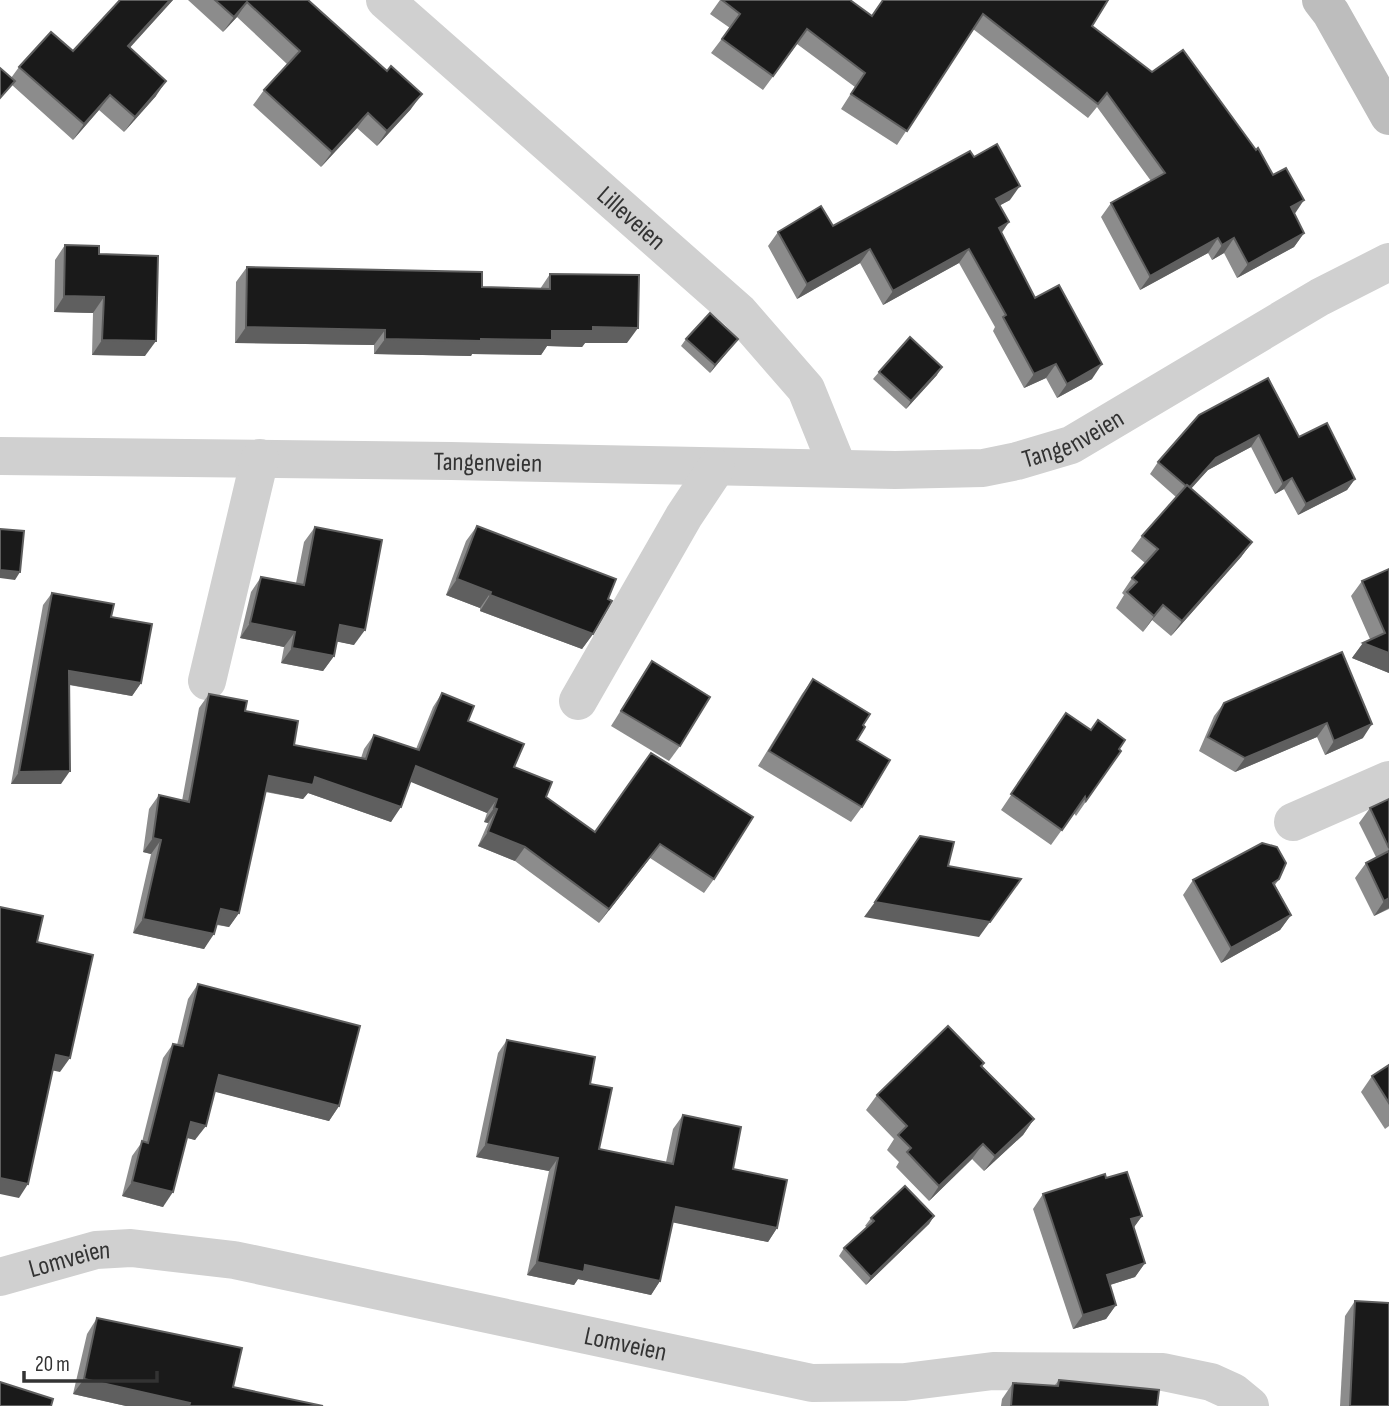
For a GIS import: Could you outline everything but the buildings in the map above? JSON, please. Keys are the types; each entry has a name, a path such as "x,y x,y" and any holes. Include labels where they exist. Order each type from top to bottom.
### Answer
{"main road":[{"path":"1321,0 1389,116"}],"street":[{"name":"Lilleveien","path":"385,0 738,312 806,388 838,468"},
{"name":"Tangenveien","path":"0,456 260,458 716,468 984,468 1071,444 1320,297 1389,262"},
{"path":"207,681 260,458"},
{"path":"578,701 684,516 716,468"},
{"path":"1293,822 1389,780"},
{"name":"Lomveien","path":"0,1278 96,1250 131,1248 234,1261 812,1383 905,1382 993,1371 1163,1372 1211,1382 1233,1392 1250,1406"}]}
